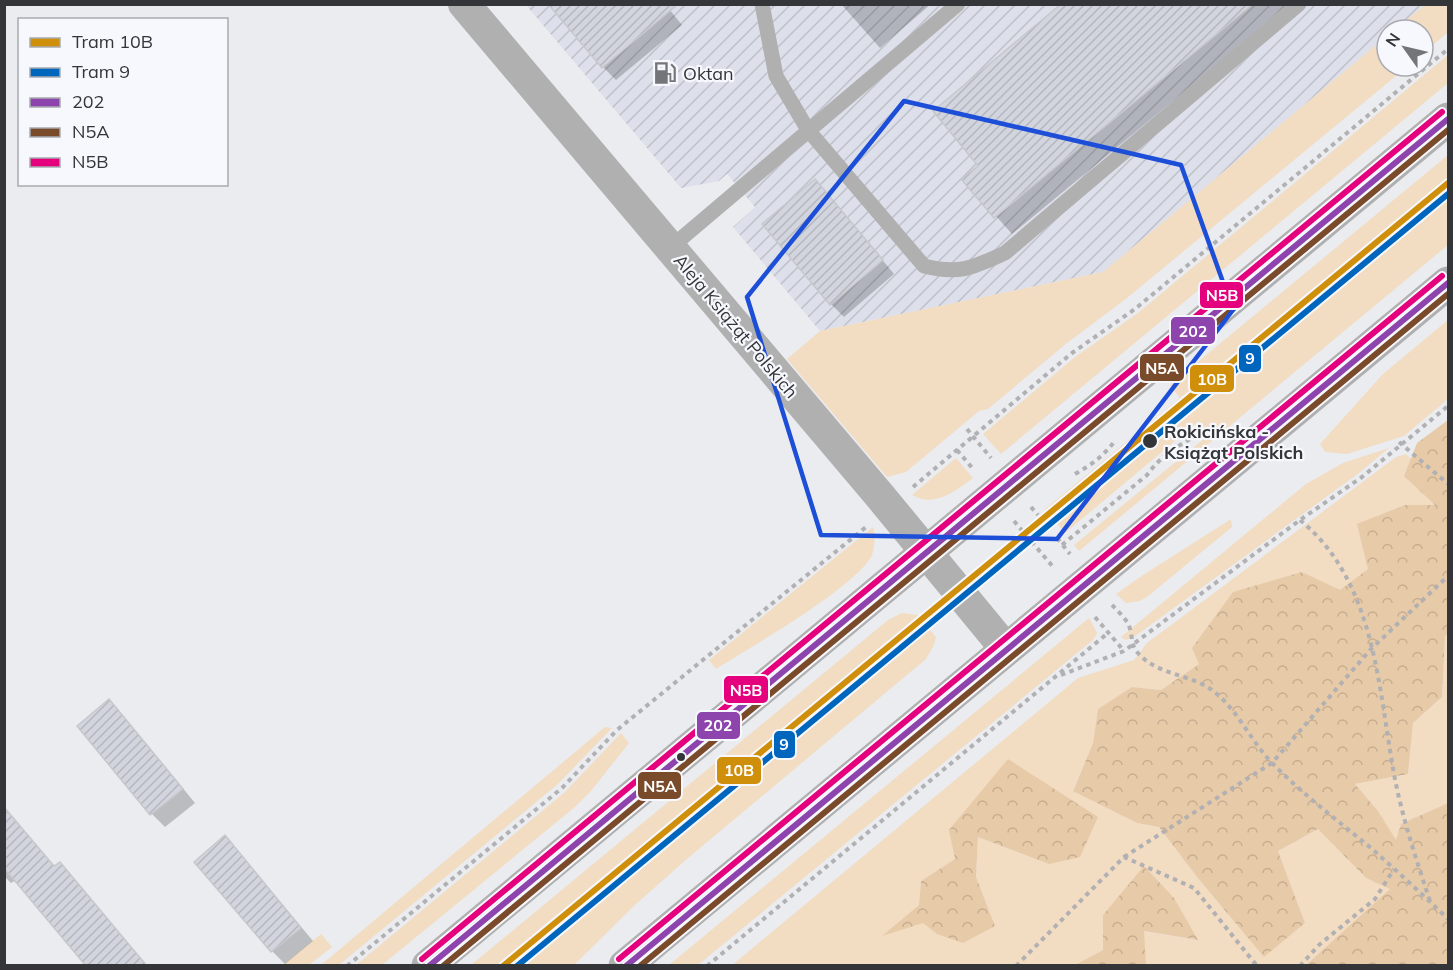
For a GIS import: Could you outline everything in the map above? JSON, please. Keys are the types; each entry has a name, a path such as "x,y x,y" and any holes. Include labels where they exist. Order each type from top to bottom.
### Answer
{"main road":[{"path":"428,966 1449,119"},
{"path":"625,966 1449,282"}],"street":[{"name":"Aleja Książąt Polskich","path":"464,4 1006,649"}],"lane":[{"path":"762,4 776,76 808,130 924,266 940,270 969,269 1005,253 1299,4"},
{"path":"670,248 958,4"}],"path":[{"path":"904,495 1072,353 1135,309 1449,49"},
{"path":"1058,676 1124,651 1300,520 1362,477 1400,443 1449,406"},
{"path":"967,429 995,463"},
{"path":"1068,480 1089,467 1122,435"},
{"path":"1062,545 1147,475 1157,462 1173,448 1191,438"},
{"path":"1400,443 1449,484"},
{"path":"957,450 979,476"},
{"path":"1033,509 1040,503"},
{"path":"1300,520 1314,531 1336,556 1364,616 1406,828 1431,902"},
{"path":"347,966 562,788 617,730 874,521"},
{"path":"1021,529 1058,573"},
{"path":"1057,538 1075,559"},
{"path":"1016,966 1124,857 1272,763 1371,649 1449,576"},
{"path":"1107,598 1128,623 1135,650 1154,666 1170,674 1192,680 1218,695 1231,708 1272,763 1322,810 1449,918"},
{"path":"1091,611 1124,651"},
{"path":"707,966 1108,633"},
{"path":"1124,857 1194,888 1257,966"},
{"path":"1300,966 1319,945 1375,899 1394,869"}],"highlighted area":[{"path":"904,101 1181,165 1233,310 1057,539 821,535 747,297"}],"shaded area":[{"path":"526,5 1425,5 1409,18 1375,18 1375,46 1103,272 820,331 733,227 755,207 727,174 719,181 681,188"},
{"path":"1425,5 1448,5 1448,32 1435,43 1435,18 1409,18"},
{"path":"1375,46 1375,78 1393,78 1127,298 1067,343 988,409 979,411 906,472 887,477 787,359 820,331 1103,272"},
{"path":"1448,55 1448,83 1001,454 983,434 1075,357 1138,313 1420,78 1435,78 1435,66"},
{"path":"1448,155 1448,245 1079,551 1074,545 1210,434 1199,421 1065,533 1045,509 1180,398 1170,385"},
{"path":"1448,320 1448,399 1404,436 1347,454 1325,452 1320,444 1383,374"},
{"path":"1389,448 1359,473 1134,637 1126,640 1121,637 1306,484 1343,463"},
{"path":"1406,454 1411,459 1404,476 1436,505 1368,569 1340,591 1302,572 1199,664 1161,690 1132,687 1098,709 1093,743 1073,790 1137,823 1159,827 1197,877 1264,956 1305,923 1278,851 1318,829 1366,878 1391,889 1306,965 1146,965 1143,931 1197,940 1103,915 1103,950 1075,965 731,966 1078,678 1134,660 1147,643 1396,457","holes":["1008,760 1049,864 978,837 976,877 995,926 937,934 923,922 884,935 919,905 921,881 955,859"]},
{"path":"956,458 973,478 952,493 936,499 920,499 912,495"},
{"path":"1231,519 1232,527 1147,597 1140,601 1126,603 1116,594 1140,577"},
{"path":"873,527 872,555 863,568 847,583 801,616 716,669 709,660"},
{"path":"902,613 918,615 936,637 926,659 688,858 635,905 574,965 471,965 888,620"},
{"path":"1089,618 1097,633 1093,640 698,965 669,965"},
{"path":"1448,634 1448,803 1401,824 1396,841 1378,811 1355,784 1408,774 1413,723 1442,697 1445,636"},
{"path":"605,727 612,728 558,784 339,965 321,965"},
{"path":"621,733 629,743 591,791 575,807 382,965 356,965 565,792"},
{"path":"321,934 332,947 309,965 283,965"}],"green space":[{"path":"1448,420 1448,634 1445,636 1442,697 1413,723 1408,774 1355,784 1378,811 1396,840 1401,824 1448,803 1448,965 1306,965 1390,889 1366,878 1318,829 1278,851 1305,923 1264,957 1197,877 1159,827 1137,823 1073,791 1093,743 1098,709 1132,687 1161,690 1199,664 1192,648 1233,592 1302,572 1340,590 1368,569 1357,524 1405,505 1435,505 1404,476 1417,443"},
{"path":"1008,759 1098,817 1080,857 1049,864 978,837 976,877 995,926 963,943 937,934 923,923 882,936 919,905 921,881 955,859 949,830"},
{"path":"1144,866 1174,898 1198,940 1144,931 1146,965 1075,965 1103,950 1103,915"}],"building":[{"path":"548,4 678,4 602,68"},
{"path":"1061,4 1253,4 994,218 961,179 978,166 933,111"},
{"path":"815,179 883,260 830,305 762,224"},
{"path":"109,699 183,789 150,815 77,726"},
{"path":"4,807 54,866 60,862 147,966 86,966 4,868"},
{"path":"225,835 301,928 271,952 194,862"}],"tram line":[{"name":"10B","path":"503,966 1448,183"},
{"name":"9","path":"517,966 1448,194"}],"transit line":[{"name":"N5B","path":"422,959 1442,112"},
{"name":"202","path":"429,966 1448,119"},
{"name":"N5A","path":"443,966 1448,130"},
{"name":"N5B","path":"619,959 1442,276"},
{"name":"202","path":"626,966 1448,283"},
{"name":"N5A","path":"640,966 1448,294"}],"place":[{"name":"Oktan","path":"665,73"},
{"name":"Rokicińska - Książąt Polskich","path":"1150,441"}]}
